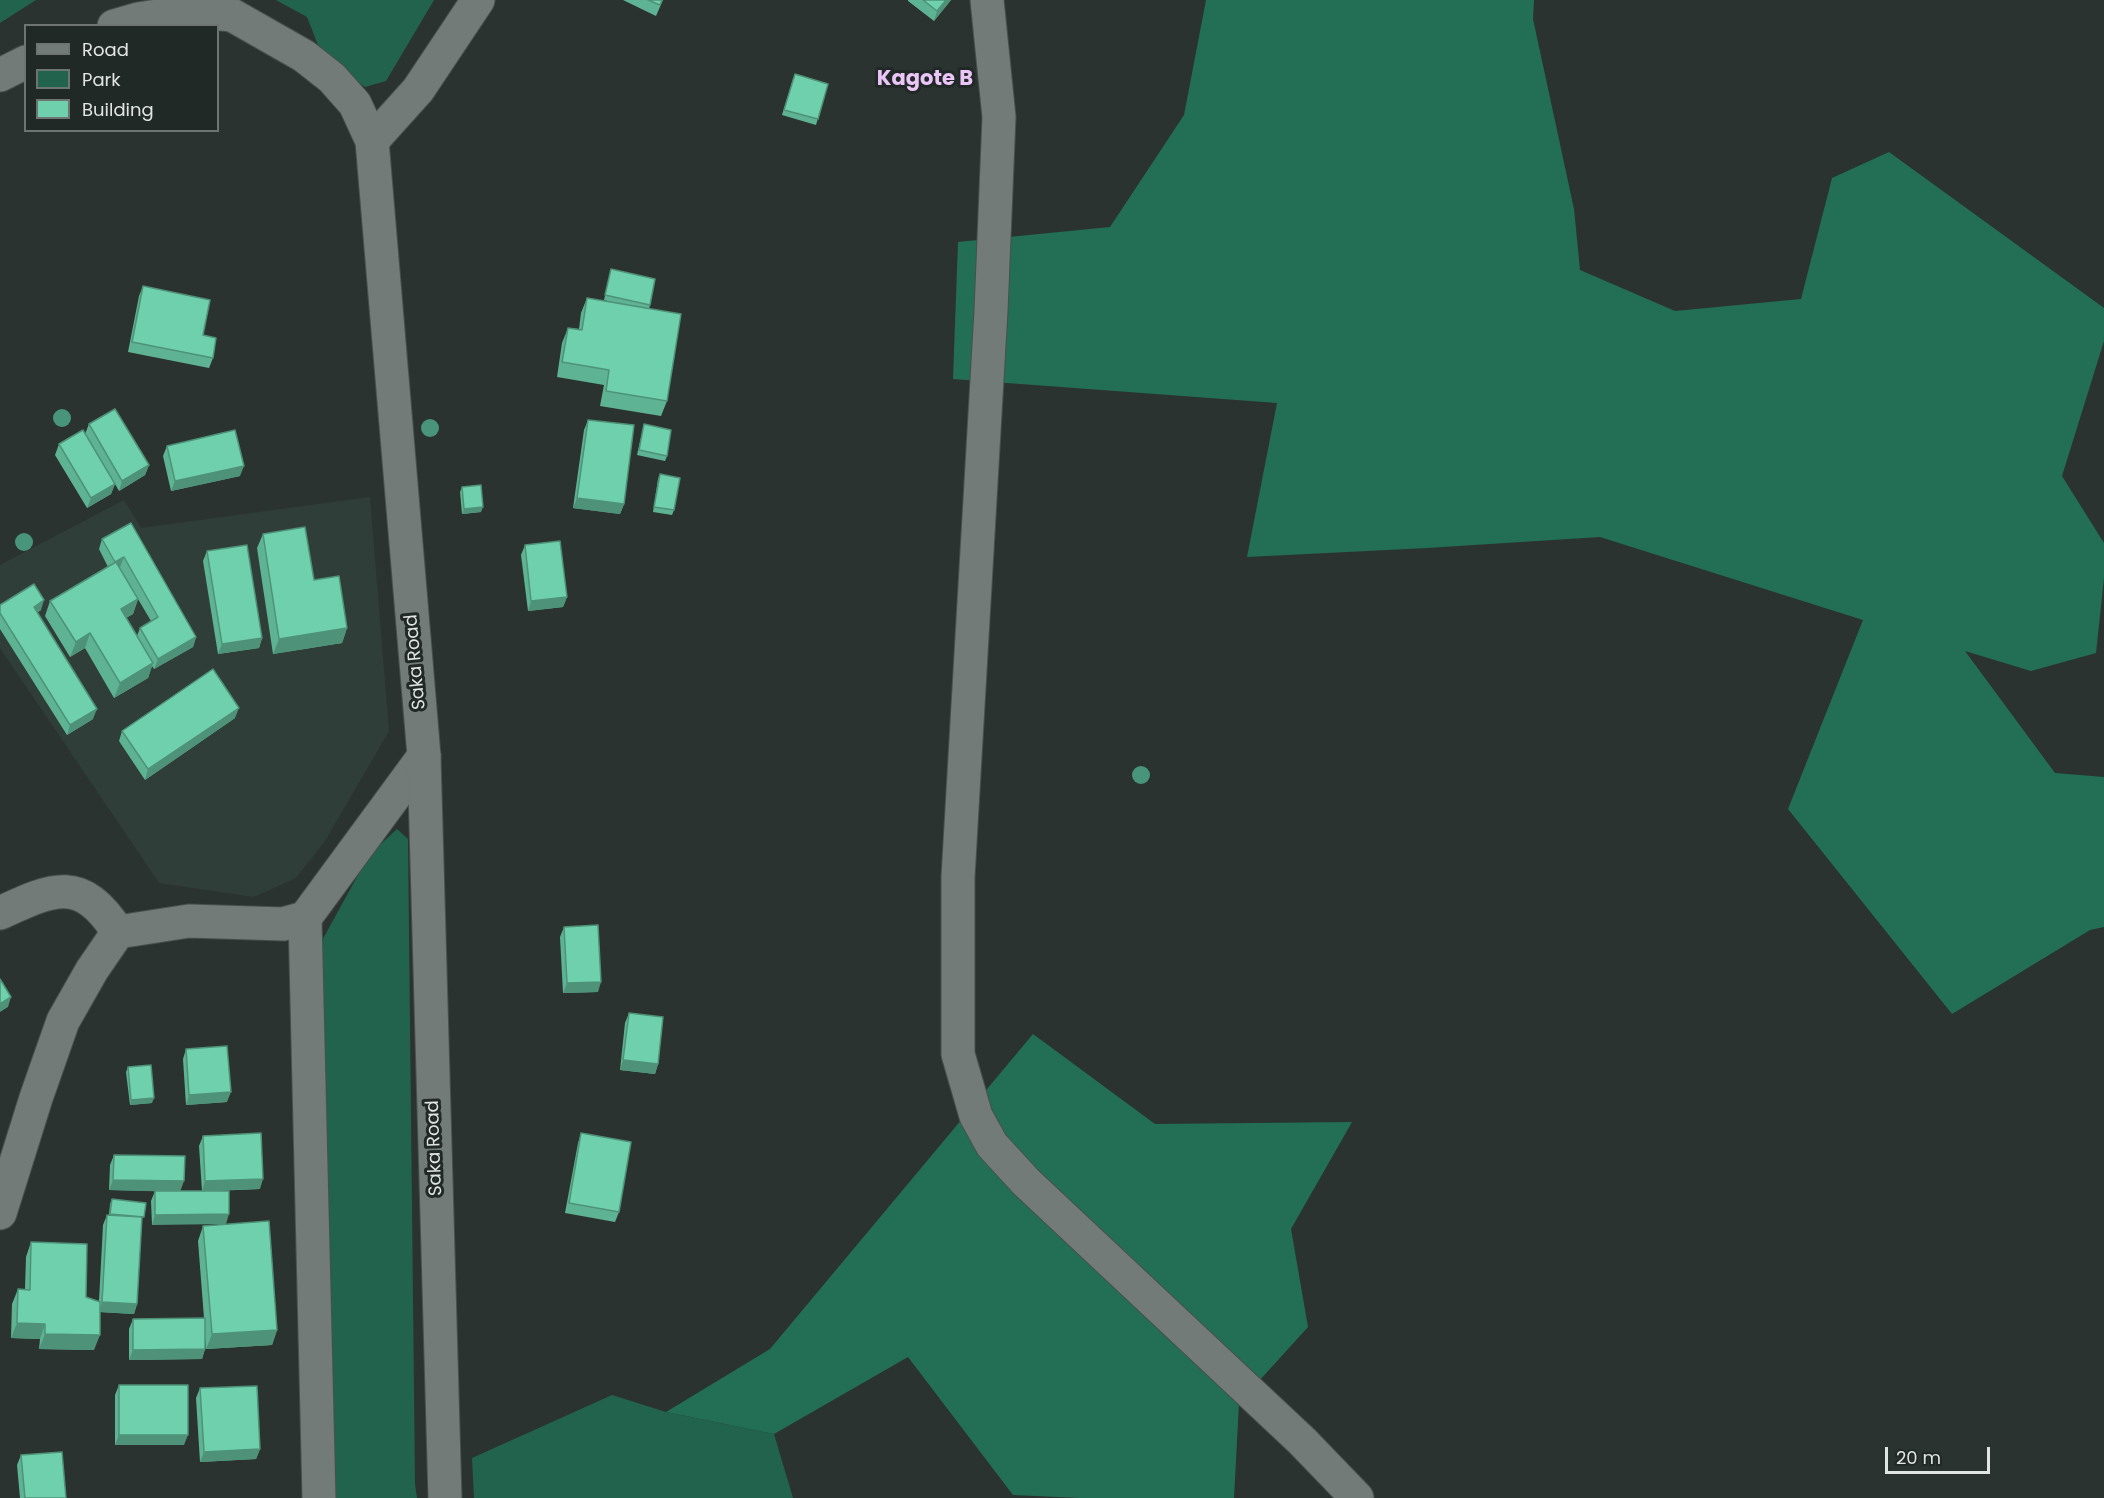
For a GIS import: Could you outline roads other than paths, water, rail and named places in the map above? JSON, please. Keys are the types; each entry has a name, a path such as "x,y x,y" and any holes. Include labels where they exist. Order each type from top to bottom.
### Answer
{"street":[{"path":"372,141 417,90 478,0"},
{"path":"987,0 999,117 991,311 958,877 958,1054 965,1085 976,1116 993,1145 1026,1182 1302,1441 1357,1498"},
{"name":"Saka Road","path":"121,24 190,11 232,15 304,56 332,78 355,104 372,141 424,756 445,1498"},
{"path":"0,75 24,63"},
{"path":"319,1498 305,918 424,756"},
{"path":"0,913 53,892 80,893 110,919 118,932"},
{"path":"1,1205 63,1021 92,970 118,932 189,921 284,924 305,918"}],"district":[{"name":"Kagote B","path":"925,80"}]}
